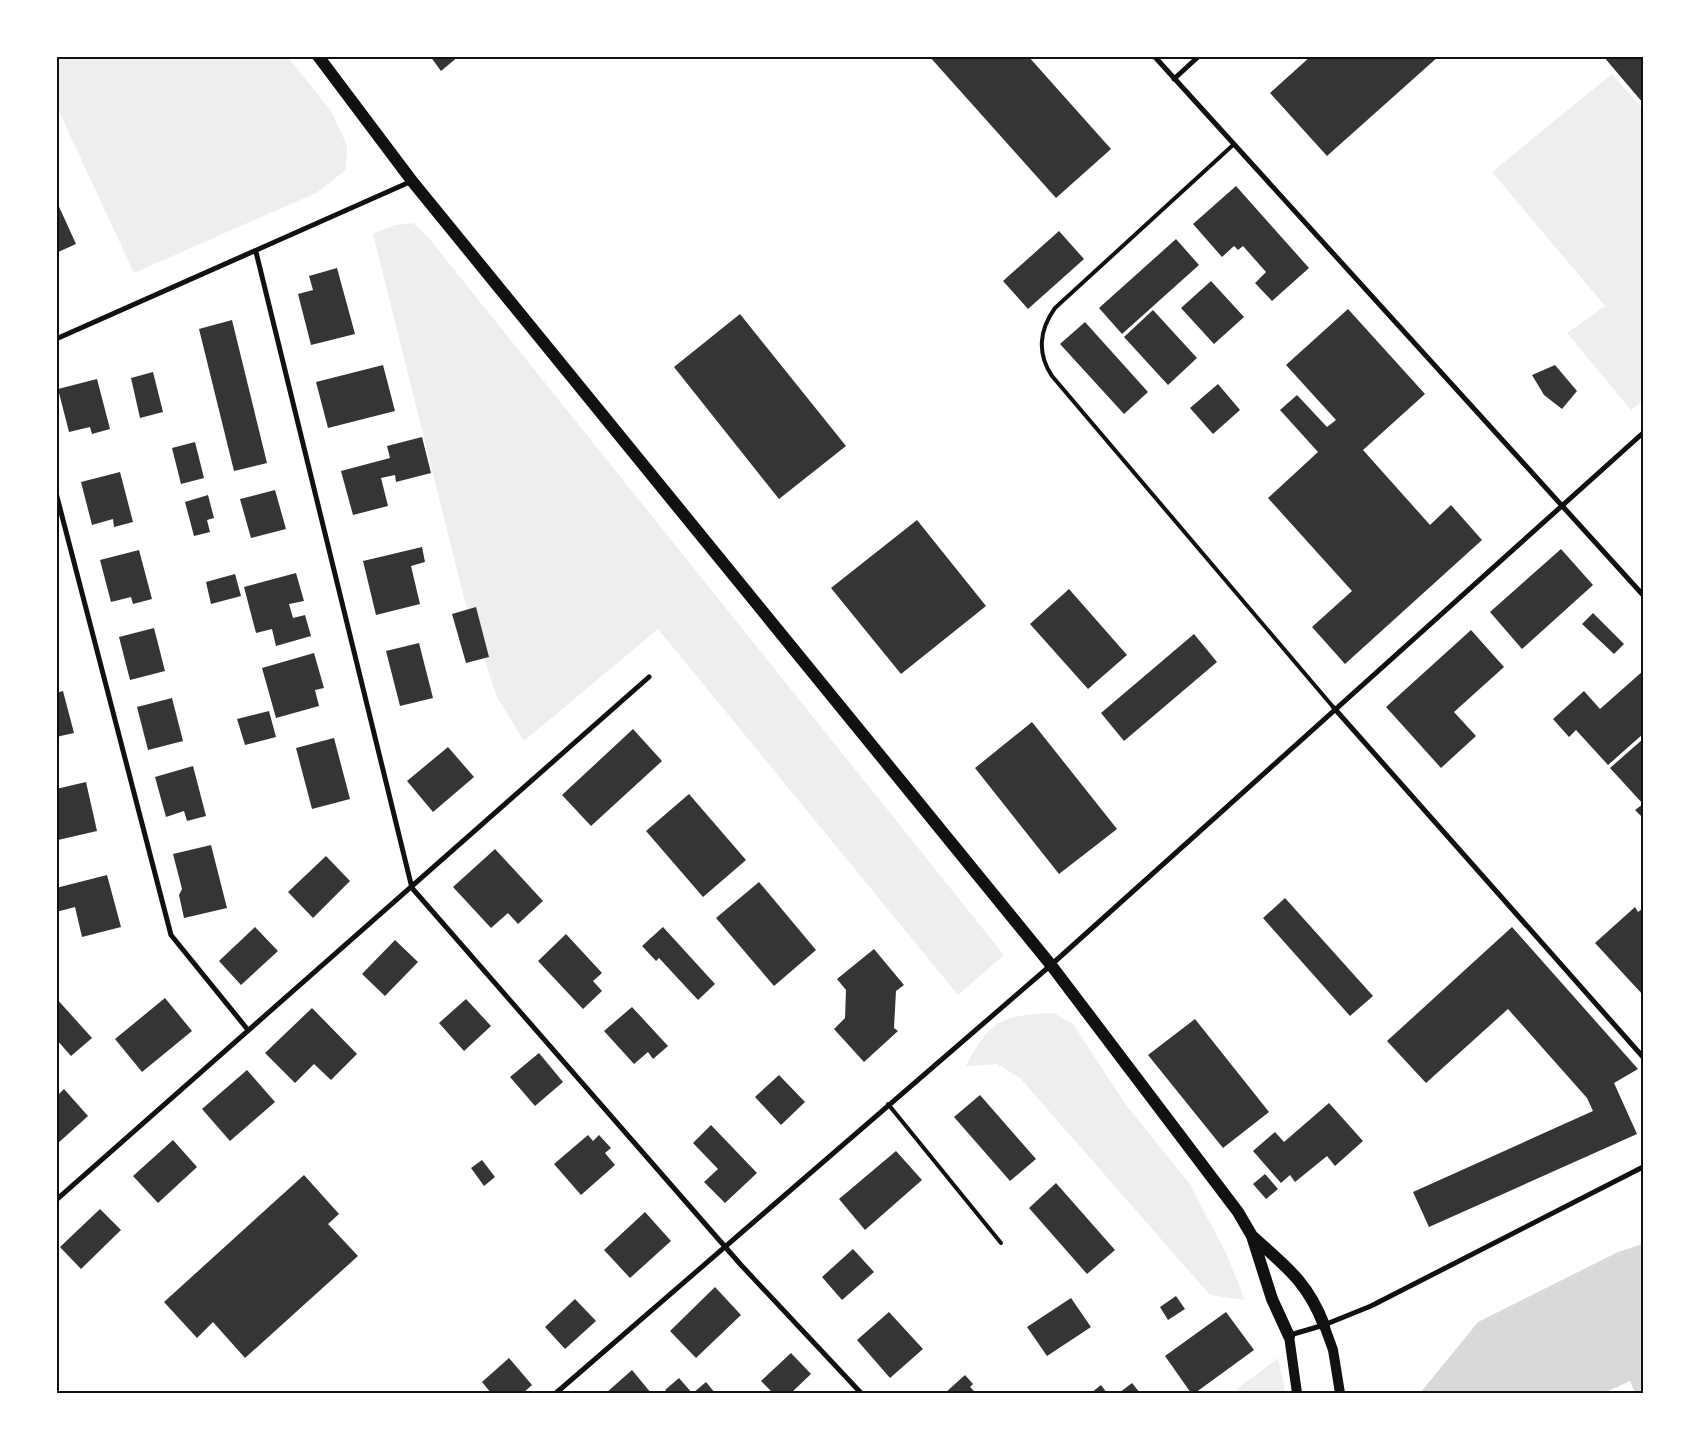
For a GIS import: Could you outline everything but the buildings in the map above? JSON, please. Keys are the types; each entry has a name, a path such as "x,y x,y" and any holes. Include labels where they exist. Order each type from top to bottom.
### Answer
{"main road":[{"path":"318,56 412,181 1051,965 1238,1212 1252,1236 1272,1299 1289,1336 1297,1393"},
{"path":"1252,1236 1301,1281 1316,1306 1333,1350 1340,1393"}],"street":[{"path":"1154,56 1643,595"},
{"path":"1174,79 1200,56"},
{"path":"56,339 256,252 412,181"},
{"path":"256,252 412,888 726,1247 861,1393"},
{"path":"556,1393 1051,965 1334,708 1643,432"},
{"path":"56,493 171,935 248,1030"},
{"path":"56,1200 649,678"},
{"path":"1334,708 1643,1057"},
{"path":"1289,1336 1324,1325 1371,1306 1643,1167"}],"lane":[{"path":"1233,145 1055,308 1044,327 1041,353 1052,376 1334,708"},
{"path":"888,1104 1001,1243"}],"shaded area":[{"path":"56,56 287,56 331,111 347,145 346,170 316,193 134,273 56,105"},
{"path":"1612,74 1643,109 1643,400 1631,410 1567,333 1605,306 1492,172"},
{"path":"413,223 428,237 1004,955 958,995 658,629 524,741 497,697 464,598 373,234 394,225"},
{"path":"1054,1013 1073,1024 1126,1105 1189,1183 1226,1253 1245,1300 1210,1295 1020,1078 997,1064 966,1066 983,1038 1000,1023 1010,1018"},
{"path":"1643,1244 1643,1393 1635,1393 1630,1381 1604,1393 1420,1393 1478,1322 1618,1252"},
{"path":"1278,1358 1286,1393 1239,1393 1237,1389"}]}
